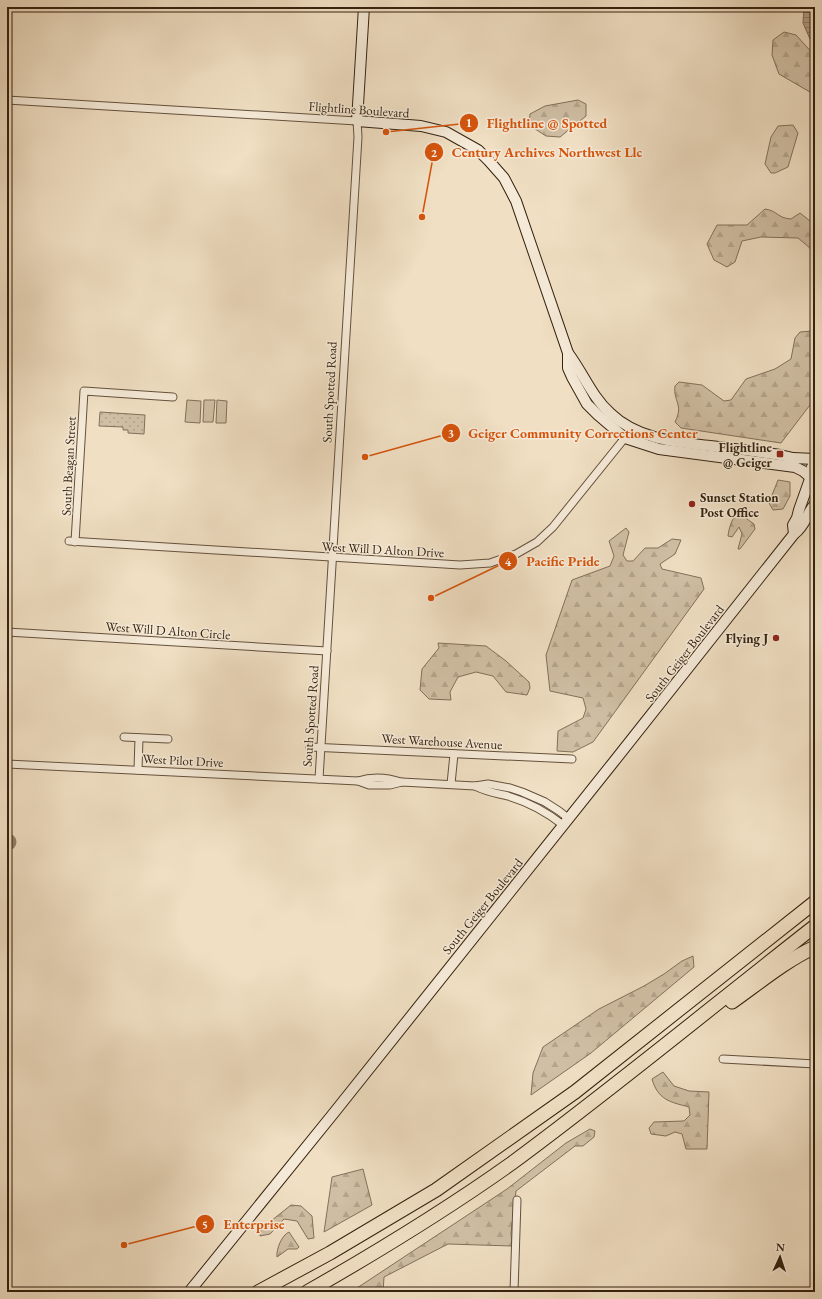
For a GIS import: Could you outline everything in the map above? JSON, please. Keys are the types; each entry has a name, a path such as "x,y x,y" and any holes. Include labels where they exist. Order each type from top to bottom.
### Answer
{"highway":[{"path":"258,1292 330,1253 436,1190 575,1092 815,902"},
{"path":"307,1292 431,1218 511,1164 568,1121 815,926"},
{"path":"698,1018 722,1009 780,968 815,947"}],"main road":[{"name":"South Spotted Road","path":"357,121 364,7"},
{"name":"Flightline Boulevard","path":"357,121 421,126 446,132 478,150 504,178 516,201 568,354 568,368 572,377 587,404 598,416 625,438 659,449 795,467 802,471 812,481"},
{"name":"Flightline Boulevard","path":"568,354 579,368 598,400 610,414 623,424 632,428 658,438 678,442 768,453 815,461"},
{"name":"South Geiger Boulevard","path":"794,534 794,525 799,510 812,481 811,468 815,461"},
{"name":"South Geiger Boulevard","path":"189,1292 333,1114 794,534 801,528 811,508 815,504"}],"street":[{"name":"Flightline Boulevard","path":"7,100 357,121"},
{"name":"South Spotted Road","path":"319,779 358,137 357,121"},
{"name":"South Beagan Street","path":"72,542 84,391 173,397"},
{"name":"West Will D Alton Drive","path":"72,542 460,565 490,563 516,554 537,542 553,527 632,428"},
{"name":"West Will D Alton Circle","path":"7,632 327,651"},
{"path":"124,737 168,739"},
{"path":"138,770 139,738"},
{"name":"West Warehouse Avenue","path":"310,747 572,759"},
{"path":"451,784 454,754"},
{"name":"West Pilot Drive","path":"7,764 358,781 369,785 390,785 402,782 475,786 488,784 510,788 545,802 559,810 566,822"},
{"path":"723,1059 815,1064"},
{"path":"514,1292 518,1200"}],"green space":[{"path":"784,32 796,35 815,56 815,95 779,74 772,55 773,40"},
{"path":"578,100 586,104 586,116 560,137 546,136 529,125 530,114 545,106"},
{"path":"793,125 798,133 788,167 775,173 771,173 765,164 771,137 778,126"},
{"path":"765,209 791,219 800,213 815,225 815,273 810,248 798,238 761,237 742,241 735,262 727,267 714,260 707,244 717,225 747,225"},
{"path":"815,329 815,400 781,443 681,428 675,422 679,411 675,396 675,386 679,382 702,385 724,401 731,400 746,379 775,369 791,359 795,338 800,332 812,331"},
{"path":"187,400 201,401 200,423 185,422"},
{"path":"204,400 215,400 213,422 203,422"},
{"path":"217,400 227,401 226,423 216,423"},
{"path":"100,412 145,415 144,434 128,433 128,430 123,430 123,427 99,426"},
{"path":"778,480 790,482 790,496 783,509 773,510 769,503"},
{"path":"744,508 747,519 754,524 755,529 740,549 738,549 742,534 739,527 732,537 728,536 735,516"},
{"path":"626,528 629,532 623,555 627,561 633,561 645,548 658,548 672,539 681,540 675,554 660,564 662,569 701,578 704,589 593,742 573,752 557,751 558,731 583,718 586,709 583,698 550,691 546,655 572,580 610,566 614,556 609,541"},
{"path":"438,643 486,646 506,661 529,682 530,688 527,695 506,692 493,676 476,672 458,677 450,692 451,700 429,699 420,690 422,669 439,648"},
{"path":"693,956 694,967 591,1053 531,1095 533,1073 543,1047 599,1009 644,986 682,961"},
{"path":"663,1072 674,1086 689,1091 709,1092 707,1149 686,1149 682,1134 675,1132 666,1136 651,1134 649,1128 654,1122 684,1121 690,1115 689,1107 666,1099 658,1092 652,1079"},
{"path":"590,1129 595,1131 594,1137 583,1146 575,1146 516,1191 511,1233 512,1246 448,1244 384,1277 383,1292 346,1292 357,1288 507,1189 566,1143"},
{"path":"363,1169 372,1205 324,1232 332,1177"},
{"path":"291,1205 301,1206 312,1216 314,1238 308,1239 297,1221 284,1219 270,1234 260,1236 261,1229"},
{"path":"289,1232 299,1247 297,1249 288,1249 277,1257 277,1250 280,1243 284,1236"}],"shaded area":[{"path":"804,7 815,7 815,40 810,39 803,23"}],"place":[{"name":"Flightline @ Spotted","path":"386,132"},
{"name":"Century Archives Northwest Llc","path":"422,217"},
{"name":"Flightline @ Geiger","path":"780,454"},
{"name":"Geiger Community Corrections Center","path":"365,457"},
{"name":"Sunset Station Post Office","path":"692,504"},
{"name":"Pacific Pride","path":"431,598"},
{"name":"Flying J","path":"776,638"},
{"name":"Enterprise","path":"124,1245"}]}
